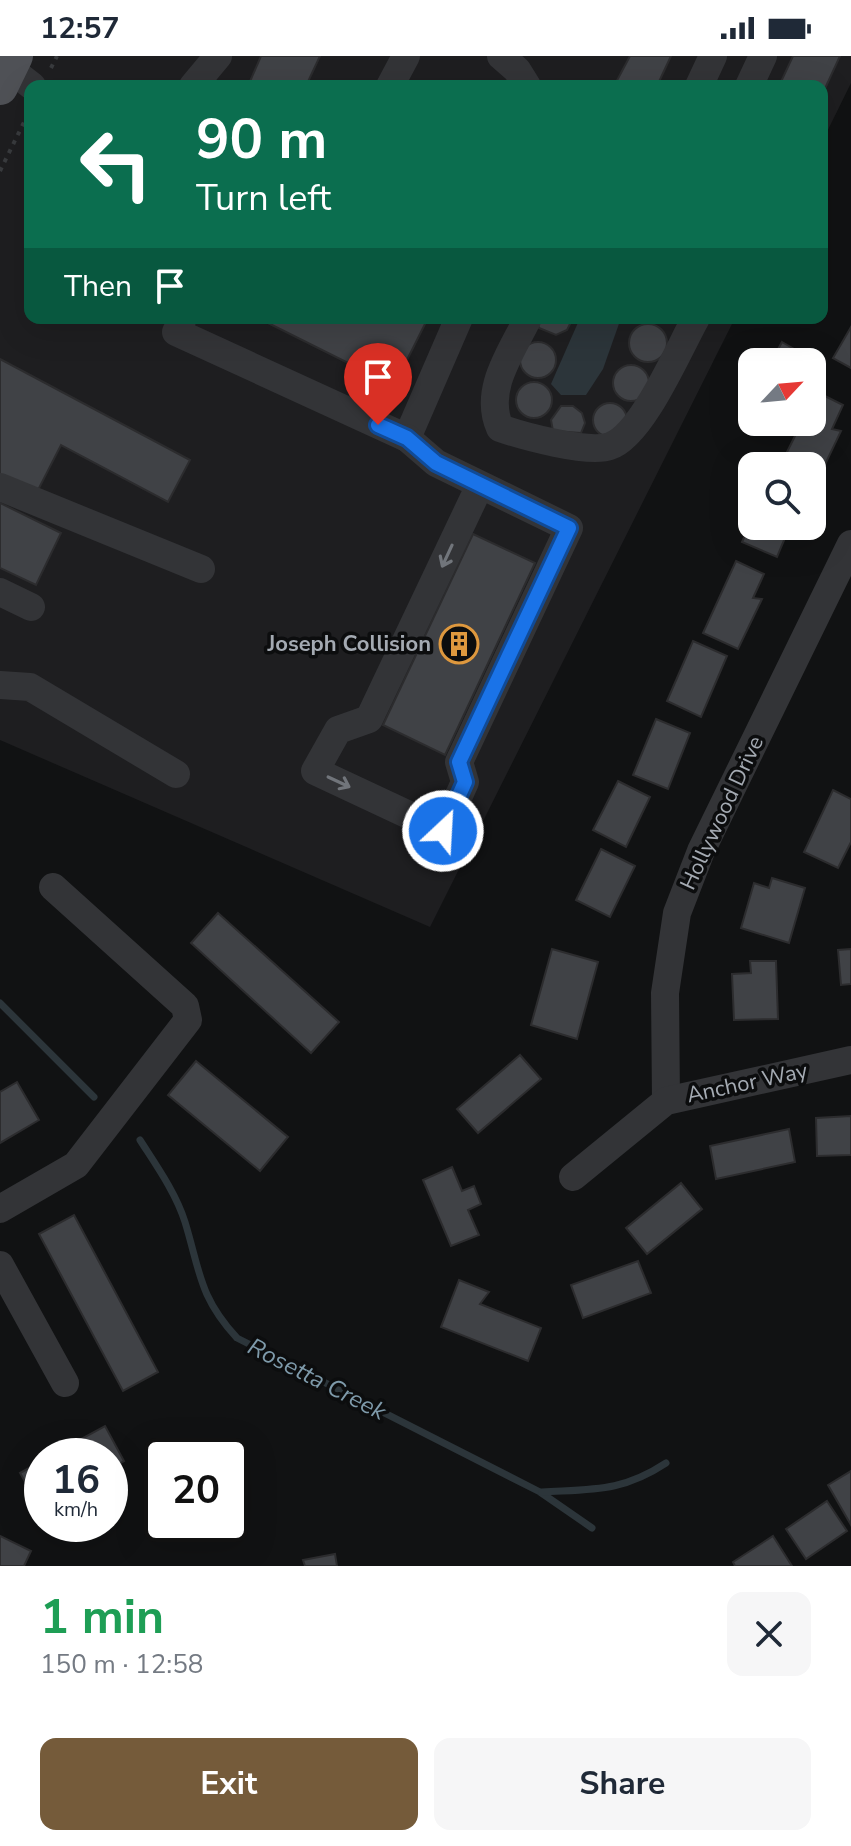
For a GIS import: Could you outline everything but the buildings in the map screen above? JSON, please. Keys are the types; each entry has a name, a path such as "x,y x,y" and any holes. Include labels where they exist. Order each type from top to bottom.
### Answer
{"street":[{"path":"198,80 218,56"},
{"path":"393,80 406,56"},
{"path":"501,56 523,80"},
{"path":"702,80 713,56"},
{"path":"752,80 763,56"},
{"path":"180,324 176,332 407,438 436,463 569,528 459,762 465,782 443,831 315,771 338,730 369,719 480,485"},
{"path":"407,438 456,324"},
{"path":"525,324 494,390 493,412 500,428 591,447 608,447 631,433 693,324"},
{"path":"0,487 201,569"},
{"name":"Hollywood Drive","path":"666,1101 665,993 677,913 701,851 851,544"},
{"path":"0,592 31,607"},
{"path":"0,685 30,687 176,774"},
{"path":"0,1209 76,1165 188,1020 185,1006 53,887"},
{"name":"Anchor Way","path":"573,1177 666,1101 851,1060"},
{"path":"0,1265 65,1383"}],"path":[{"path":"0,171 24,122"}],"shaded area":[{"path":"0,56 851,56 851,83 828,130 828,80 24,80 24,324 732,324 430,927 0,740"},
{"path":"577,324 619,324 603,369 586,395 561,395 551,384"}],"waterway":[{"name":"Rosetta Creek","path":"0,1003 94,1097"},
{"name":"Rosetta Creek","path":"140,1140 181,1211 208,1296 237,1338 540,1492 592,1528"},
{"path":"542,1492 621,1484 666,1463"}],"place":[{"name":"Joseph Collision","path":"459,644"}],"route":[{"path":"378,425 407,438 436,463 569,528 459,762 465,782 443,831"}]}
